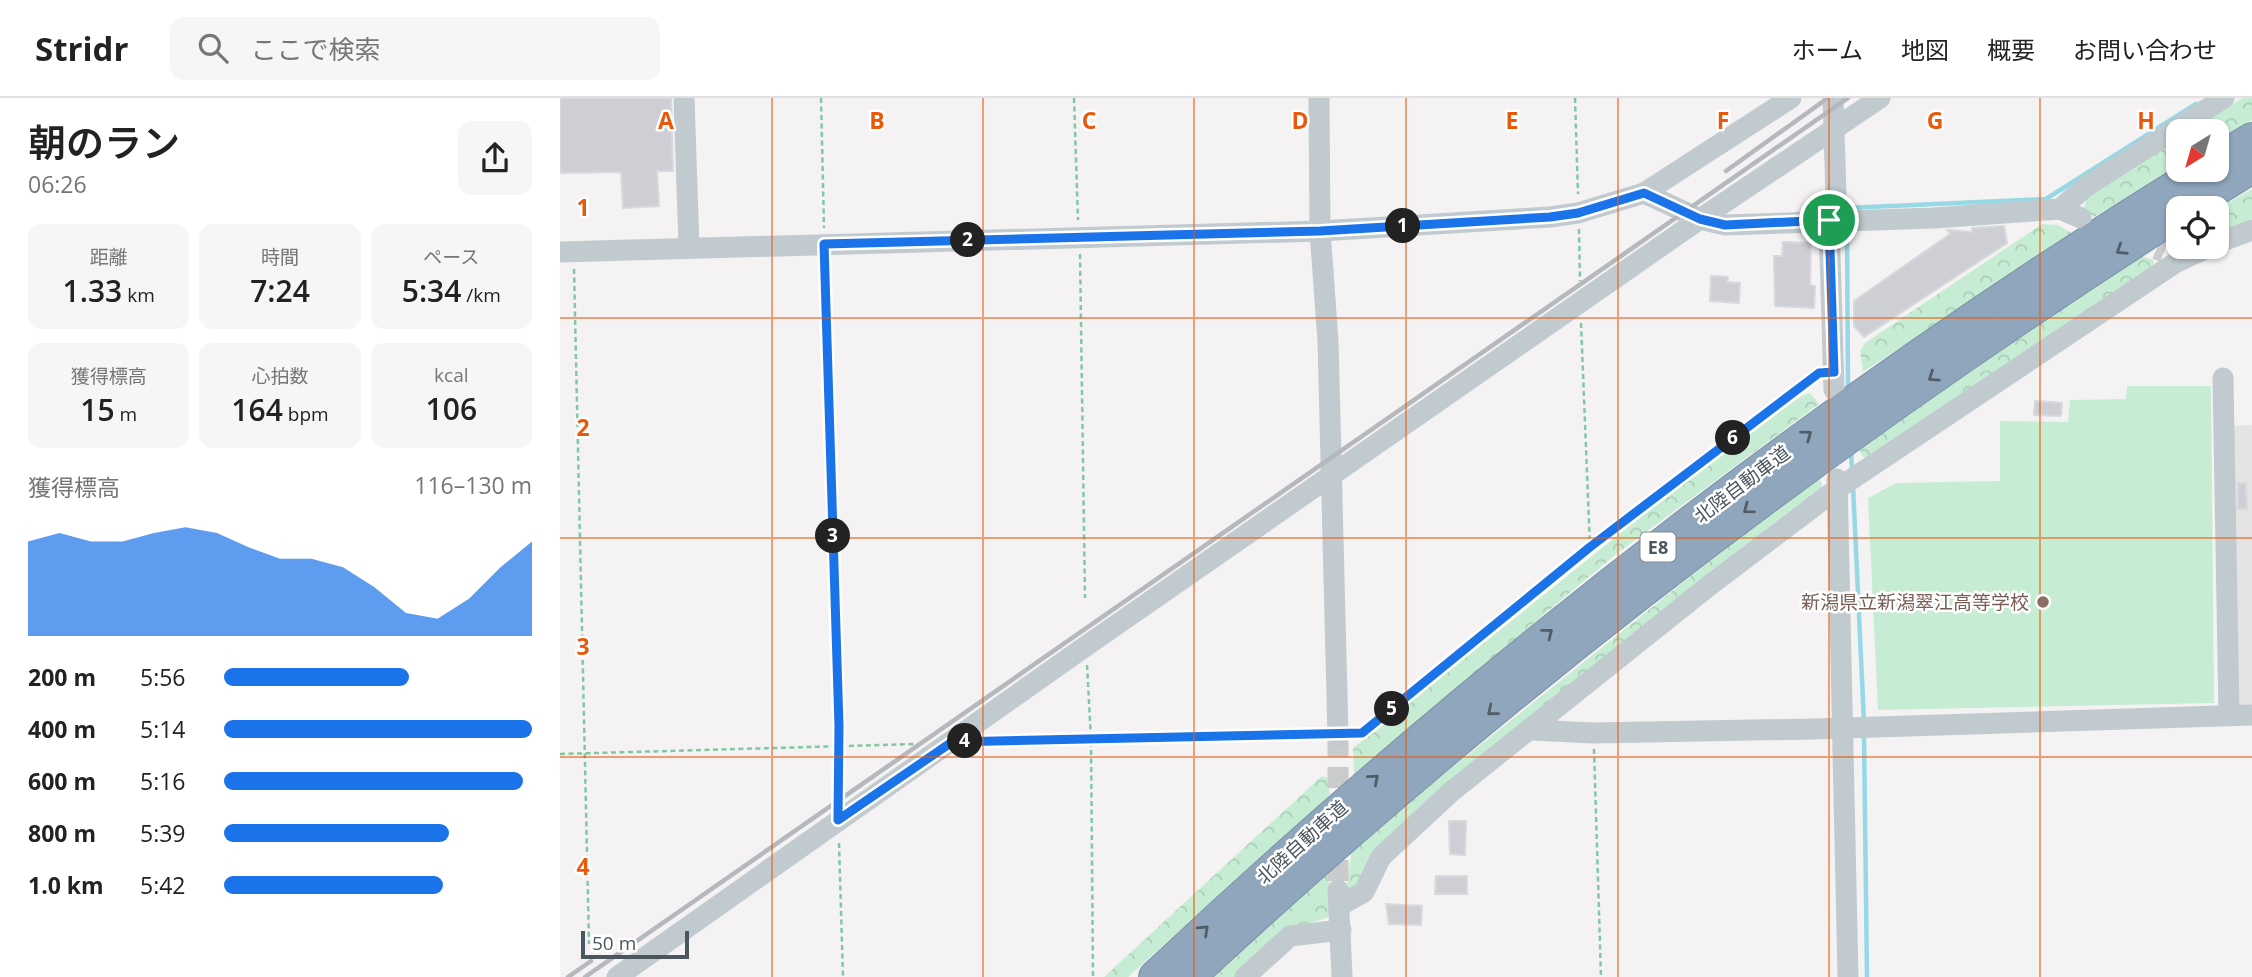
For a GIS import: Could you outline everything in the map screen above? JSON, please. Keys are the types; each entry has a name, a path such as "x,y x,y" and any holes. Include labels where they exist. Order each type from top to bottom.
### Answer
{"highway":[{"path":"2230,152 2252,139"},
{"path":"2205,196 2252,167"},
{"name":"北陸自動車道","path":"1154,977 1394,762 1649,554 1754,473 1962,326 2184,182"},
{"name":"北陸自動車道","path":"1189,977 1450,746 1659,578 1873,418 2166,222"}],"street":[{"path":"684,98 690,247"},
{"path":"1319,98 1320,231 1328,341 1329,477 1338,736"},
{"path":"567,251 1320,231 1578,213 1644,193 1791,98"},
{"path":"1833,98 1836,196 1829,220 1834,381"},
{"path":"617,977 1086,646 1700,219 1880,98"},
{"path":"2060,209 2084,188 2224,98"},
{"path":"1644,193 1700,219 1725,225 1934,218 2060,209 2081,218"},
{"path":"2229,239 2252,230"},
{"path":"1342,977 1339,898 1364,892 1381,858 1410,828 1837,481 2167,259"},
{"path":"2223,378 2229,715"},
{"path":"1837,481 1848,977"},
{"path":"1532,730 1593,733 1842,728 2252,715"},
{"path":"1245,977 1290,936 1341,930"}],"path":[{"path":"821,98 843,977"},
{"path":"1074,98 1085,598"},
{"path":"1575,98 1590,547"},
{"path":"567,251 589,944"},
{"path":"560,754 839,748 952,742 1338,736 1362,733 1590,547 1819,373 1834,381"},
{"path":"1086,646 1091,739 1093,977"},
{"path":"1593,733 1601,977"}],"shaded area":[{"path":"2252,425 2252,709 2235,710 2232,426"}],"green space":[{"path":"2243,98 2252,98 2252,120 2230,134 2230,119 2207,119"},
{"path":"2166,144 2166,173 2094,217 2084,209 2087,196"},
{"path":"2252,189 2252,219 2229,229 2229,202"},
{"path":"2042,224 2058,225 2073,234 1863,372 1860,351 1865,343"},
{"path":"2141,256 2154,260 2153,268 1869,460 1862,456 1858,445"},
{"name":"新潟県立新潟翠江高等学校","path":"2127,386 2211,386 2214,703 1878,710 1868,498 1896,483 2000,481 2000,421 2068,422 2070,400 2126,399"},
{"path":"1810,393 1819,404 1615,555 1354,774 1353,748 1652,508 1801,396"},
{"path":"1817,475 1822,484 1822,495 1707,583 1363,881 1346,891 1352,848"},
{"path":"1322,776 1328,778 1330,795 1128,977 1104,977"},
{"path":"1329,872 1330,917 1310,923 1239,977 1214,977"}],"building":[{"path":"560,98 671,98 673,171 657,171 659,206 623,208 621,172 560,173"},
{"path":"2004,226 2007,243 1864,337 1854,326 1854,301 1950,234 1947,230 1972,232 1972,228"},
{"path":"1783,242 1811,243 1810,285 1815,286 1814,308 1775,306 1774,256 1782,256"},
{"path":"1711,276 1728,277 1727,282 1740,283 1739,303 1710,301"},
{"path":"2035,401 2062,403 2061,416 2034,415"},
{"path":"2238,483 2246,483 2247,509 2238,509"},
{"path":"1449,821 1466,821 1465,855 1450,854"},
{"path":"1436,876 1467,876 1467,894 1435,894"},
{"path":"1386,904 1422,906 1421,925 1389,924"}],"waterway":[{"path":"1847,214 1847,208 2046,199 2196,104"},
{"path":"1847,227 1848,389"},
{"path":"1851,451 1852,470"},
{"path":"1853,486 1864,722"},
{"path":"1864,734 1867,977"}],"tunnel":[{"path":"2128,237 2164,252"},
{"path":"1338,736 1338,890"}],"railway":[{"path":"1726,171 1828,98"},
{"path":"585,977 1848,98"},
{"path":"568,977 591,961"}],"place":[{"name":"新潟県立新潟翠江高等学校","path":"2043,602"}],"route":[{"path":"1644,193 1700,219 1725,225 1829,220 1834,372 1819,373 1590,547 1362,733 1338,736 952,742 838,820 839,726 824,244 1320,231 1550,217 1578,213 1644,193"}]}
